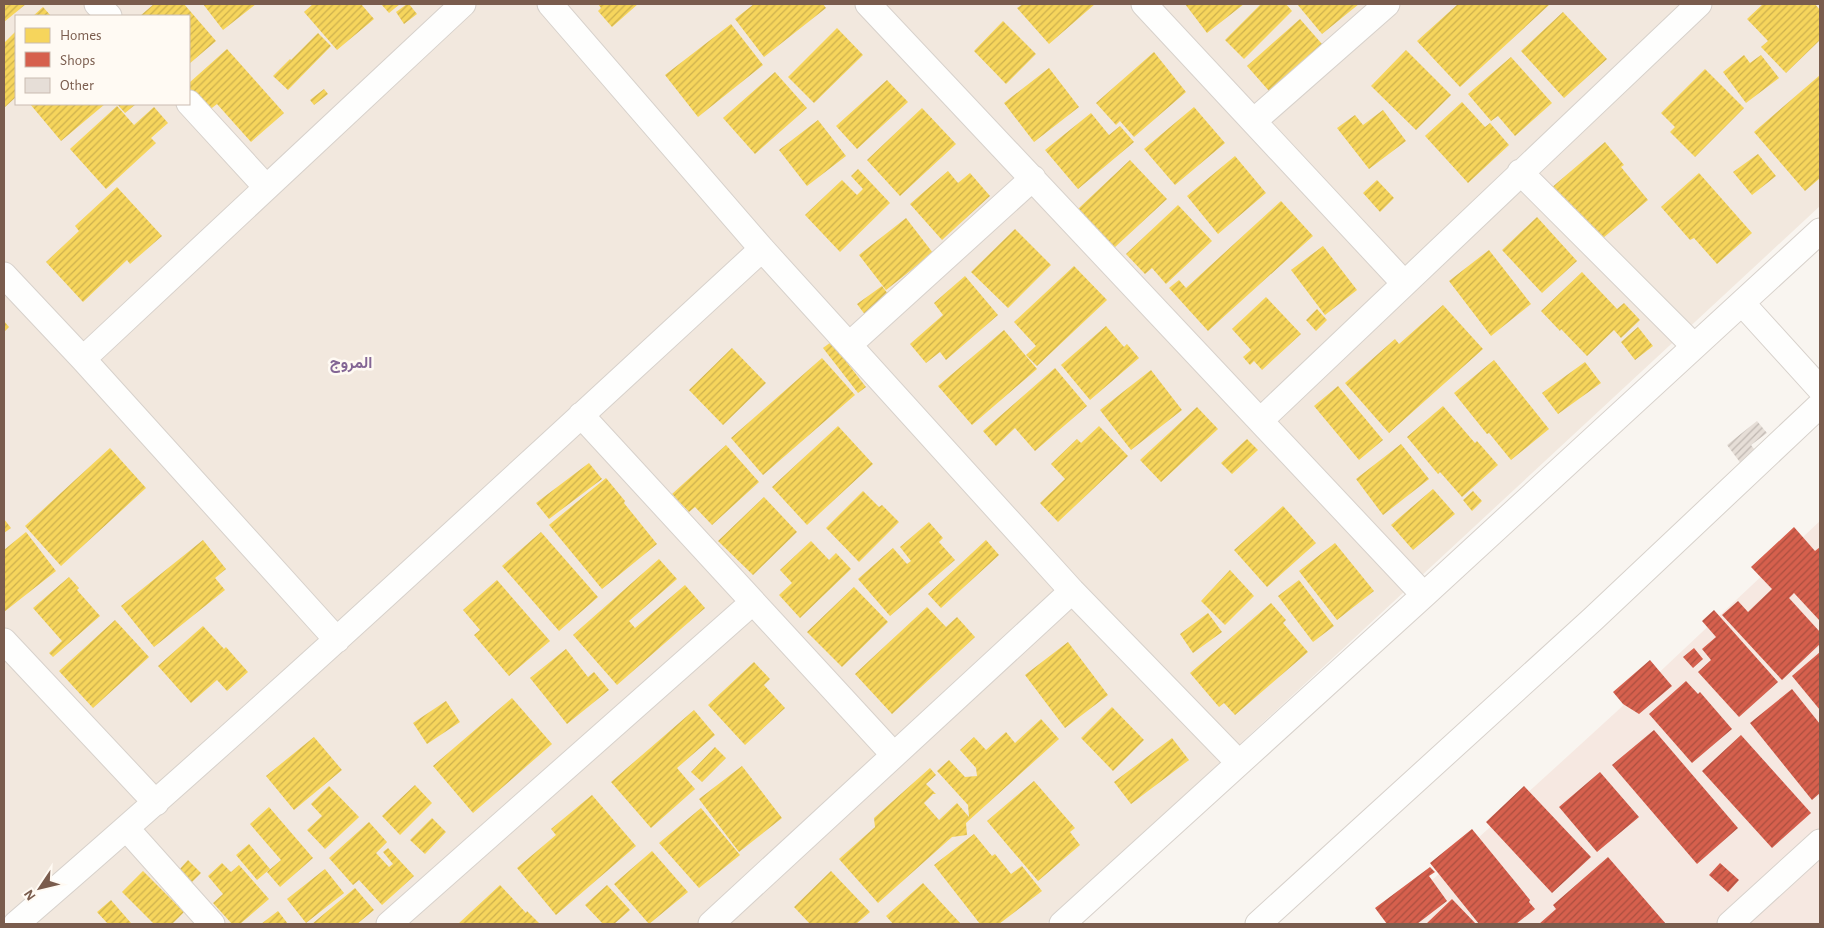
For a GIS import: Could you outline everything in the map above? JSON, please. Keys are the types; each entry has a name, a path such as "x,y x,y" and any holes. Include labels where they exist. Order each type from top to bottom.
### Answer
{"street":[{"path":"83,359 463,4"},
{"path":"550,4 762,249 849,346 1072,591 1239,763"},
{"path":"868,4 1424,595"},
{"path":"1144,4 1404,283"},
{"path":"1254,122 1387,4"},
{"path":"1261,420 1699,4"},
{"path":"190,104 266,187"},
{"path":"1520,172 1694,346"},
{"path":"849,346 1033,178"},
{"path":"1062,924 1820,231"},
{"path":"16,924 156,803 337,640 762,249"},
{"path":"4,275 83,359 337,640"},
{"path":"1742,303 1820,389"},
{"path":"1258,924 1593,619 1820,405"},
{"path":"581,415 894,755"},
{"path":"711,924 1072,591"},
{"path":"404,919 752,602"},
{"path":"4,641 156,803"},
{"path":"126,829 212,924"},
{"path":"1730,924 1816,854"}],"shaded area":[{"path":"4,4 1820,4 1820,206 1046,924 4,924"},
{"path":"1820,521 1820,924 1384,924 1650,681"}],"building: Homes":[{"path":"4,4 26,4 4,22"},
{"path":"154,4 184,4 216,41 190,63 190,15 141,15"},
{"path":"203,4 256,4 223,30"},
{"path":"313,4 361,4 374,19 337,50 304,12"},
{"path":"381,4 400,4 389,13"},
{"path":"407,4 417,14 404,24 396,12"},
{"path":"598,4 638,4 612,27 598,11 601,8"},
{"path":"754,4 823,4 826,8 764,57 735,19"},
{"path":"1023,4 1095,4 1049,44 1017,8"},
{"path":"1185,4 1244,4 1207,33"},
{"path":"1261,4 1286,4 1292,11 1244,59 1225,40"},
{"path":"1297,4 1359,4 1322,34"},
{"path":"1458,4 1549,5 1460,87 1417,41"},
{"path":"1763,4 1815,4 1820,10 1820,40 1786,73 1761,47 1768,41 1747,19"},
{"path":"43,7 50,15 34,15"},
{"path":"1563,12 1607,59 1564,98 1521,51"},
{"path":"1300,19 1322,44 1269,91 1247,66"},
{"path":"1003,21 1036,54 1006,84 974,51"},
{"path":"731,24 763,65 698,117 665,75"},
{"path":"837,28 863,55 814,103 788,77"},
{"path":"15,32 15,98 4,108 4,43"},
{"path":"318,33 331,46 288,90 273,76"},
{"path":"227,49 284,113 251,142 217,104 208,111 190,90 190,82"},
{"path":"1406,50 1451,95 1416,130 1371,86"},
{"path":"1154,52 1186,92 1134,137 1120,121 1116,125 1096,103"},
{"path":"1744,55 1750,63 1761,55 1779,78 1746,103 1723,72"},
{"path":"1511,57 1552,103 1515,136 1498,116 1491,121 1468,94"},
{"path":"1049,68 1079,107 1034,142 1004,103"},
{"path":"1705,69 1744,108 1695,157 1670,132 1675,127 1661,113"},
{"path":"775,72 807,108 755,154 723,118"},
{"path":"1820,75 1820,178 1805,191 1754,132"},
{"path":"887,80 908,102 857,149 836,126"},
{"path":"324,89 328,94 314,105 310,100"},
{"path":"1462,102 1485,127 1490,123 1509,145 1468,183 1425,136"},
{"path":"31,105 104,105 61,141"},
{"path":"118,105 135,105 125,113"},
{"path":"117,106 134,125 154,107 168,123 151,138 156,143 106,189 70,149"},
{"path":"1194,107 1225,143 1175,185 1144,149"},
{"path":"922,108 956,144 900,196 867,160"},
{"path":"1383,110 1406,141 1369,169 1337,128 1355,115 1363,125"},
{"path":"1091,113 1109,135 1120,126 1134,142 1078,189 1045,150"},
{"path":"818,120 846,156 807,186 779,150"},
{"path":"1605,142 1624,165 1621,167 1648,200 1596,244 1550,189"},
{"path":"1758,154 1776,176 1752,195 1733,172"},
{"path":"1235,156 1266,193 1218,234 1187,196"},
{"path":"1130,160 1167,199 1114,248 1078,209"},
{"path":"858,169 890,203 840,252 805,215 842,180 857,195 863,189 851,176"},
{"path":"948,171 958,183 970,173 990,196 942,240 910,204"},
{"path":"1699,173 1752,233 1717,264 1694,238 1690,240 1661,207"},
{"path":"1377,180 1394,198 1380,212 1363,193"},
{"path":"117,187 162,236 130,264 127,260 83,302 46,262 79,231 75,226"},
{"path":"1281,201 1313,236 1208,331 1169,288 1179,280 1186,288"},
{"path":"1178,205 1212,241 1166,284 1152,268 1145,274 1126,254"},
{"path":"1537,217 1577,261 1542,293 1502,250"},
{"path":"906,218 933,253 886,290 859,255"},
{"path":"1015,229 1051,265 1008,308 971,272"},
{"path":"1323,246 1357,290 1325,315 1291,270"},
{"path":"1489,250 1531,304 1491,336 1449,281"},
{"path":"1074,266 1107,300 1037,366 1026,355 1036,346 1014,322"},
{"path":"1582,272 1617,309 1624,303 1640,320 1621,338 1614,330 1587,356 1541,311"},
{"path":"965,276 998,315 946,360 940,352 926,363 910,344 943,315 934,303"},
{"path":"882,286 891,298 866,316 857,304"},
{"path":"1266,297 1301,334 1262,370 1254,361 1250,365 1243,357 1251,350 1232,329"},
{"path":"1443,305 1483,349 1389,433 1345,383 1395,339 1399,344"},
{"path":"1317,309 1327,320 1316,331 1306,320"},
{"path":"4,321 9,327 4,332"},
{"path":"1106,326 1124,347 1127,344 1139,358 1090,400 1061,365"},
{"path":"1638,327 1653,346 1635,360 1621,342"},
{"path":"1004,330 1037,369 972,425 938,386"},
{"path":"831,342 866,387 858,393 823,348"},
{"path":"732,348 766,383 723,425 689,390"},
{"path":"822,358 855,395 763,475 731,438"},
{"path":"1494,360 1549,429 1511,460 1454,393"},
{"path":"1585,362 1601,383 1558,414 1542,393"},
{"path":"1055,368 1087,406 1035,451 1015,428 996,446 983,431"},
{"path":"1151,370 1182,410 1131,450 1100,410"},
{"path":"1338,386 1383,440 1359,460 1314,406"},
{"path":"1443,406 1475,443 1477,441 1498,465 1462,497 1440,472 1438,474 1407,437"},
{"path":"1197,407 1218,429 1161,482 1140,460"},
{"path":"838,426 873,464 807,525 772,487"},
{"path":"1099,426 1128,456 1058,522 1040,503 1065,479 1051,464 1077,439 1081,443"},
{"path":"1247,439 1258,450 1232,474 1221,463"},
{"path":"1401,444 1429,479 1383,515 1356,479"},
{"path":"726,445 759,482 712,525 695,507 689,512 672,494"},
{"path":"110,448 146,488 61,566 25,526"},
{"path":"589,463 602,479 549,519 536,503"},
{"path":"606,478 657,544 602,589 549,525"},
{"path":"1433,489 1455,514 1413,550 1391,525"},
{"path":"863,491 879,507 882,505 899,522 859,562 826,528"},
{"path":"1473,491 1482,501 1472,511 1463,500"},
{"path":"764,497 797,532 753,575 718,541"},
{"path":"1283,506 1316,543 1267,587 1234,550"},
{"path":"4,519 11,528 4,533"},
{"path":"929,522 943,538 939,542 955,560 890,616 858,579 893,548 907,564 911,561 900,547"},
{"path":"26,532 56,571 4,612 4,550"},
{"path":"541,532 598,597 559,631 502,566"},
{"path":"203,540 226,569 215,578 225,590 154,647 121,606"},
{"path":"986,540 999,555 941,608 928,594"},
{"path":"811,541 829,560 836,553 851,569 800,618 779,595 792,583 780,570"},
{"path":"1335,543 1374,591 1337,620 1299,571"},
{"path":"659,559 677,579 629,621 635,628 685,585 705,608 617,685 573,635"},
{"path":"1230,570 1254,596 1225,625 1201,601"},
{"path":"69,577 79,588 77,590 100,616 53,657 49,653 62,641 33,608"},
{"path":"497,580 550,641 509,676 474,635 480,630 463,610"},
{"path":"1299,580 1334,626 1313,642 1278,596"},
{"path":"854,587 888,622 842,667 807,632"},
{"path":"1271,603 1286,620 1283,623 1308,652 1235,715 1224,703 1219,707 1190,673"},
{"path":"927,607 946,627 957,617 975,637 892,714 855,674"},
{"path":"1208,613 1222,632 1193,653 1180,634"},
{"path":"115,620 149,657 93,708 59,671"},
{"path":"203,626 224,649 226,647 248,672 227,691 217,680 191,703 158,666"},
{"path":"1068,642 1108,695 1065,728 1025,675"},
{"path":"566,649 588,677 594,672 609,690 567,724 530,678"},
{"path":"754,662 770,679 764,685 785,708 745,745 708,705"},
{"path":"512,698 552,744 473,813 433,766"},
{"path":"446,701 460,722 427,744 413,723"},
{"path":"1112,707 1144,740 1113,771 1081,738"},
{"path":"694,710 715,735 677,768 695,789 651,828 611,782"},
{"path":"1041,719 1059,739 966,823 967,835 952,837 878,903 839,859 875,827 874,818 930,768 936,775 926,784 936,794 933,794 924,803 939,820 957,803 969,817 968,805 937,771 949,760 965,777 977,776 976,768 960,750 974,737 986,750 1006,732 1015,743"},
{"path":"314,737 342,770 294,810 266,776"},
{"path":"1172,738 1189,760 1131,804 1114,782"},
{"path":"715,747 726,758 702,782 691,772"},
{"path":"742,766 782,818 739,852 699,799"},
{"path":"1034,781 1075,828 1070,832 1080,845 1038,881 987,821"},
{"path":"415,785 432,803 400,835 382,816"},
{"path":"329,786 359,817 325,849 307,830 322,816 311,804"},
{"path":"592,795 636,846 556,915 517,868 556,835 551,829"},
{"path":"269,807 313,858 280,887 267,872 281,860 250,824"},
{"path":"701,808 740,855 699,888 659,843"},
{"path":"432,818 446,832 425,854 410,840"},
{"path":"369,822 387,842 376,853 389,867 393,864 383,852 388,848 414,876 382,905 359,880 353,885 329,858"},
{"path":"974,834 992,856 995,854 1011,874 1022,866 1042,891 999,924 980,924 934,865"},
{"path":"249,844 270,869 257,880 236,855"},
{"path":"652,851 688,892 649,924 614,884"},
{"path":"188,860 201,873 191,883 178,871"},
{"path":"222,863 231,872 239,865 269,899 240,924 232,924 213,903 223,894 208,876"},
{"path":"325,869 344,893 306,923 287,899"},
{"path":"143,871 184,912 172,924 154,924 122,892"},
{"path":"831,871 870,912 856,924 810,924 794,907"},
{"path":"923,883 961,924 893,924 886,916"},
{"path":"500,885 526,913 527,911 540,924 458,924"},
{"path":"607,885 630,910 614,924 603,924 585,905"},
{"path":"355,888 374,910 357,924 312,924"},
{"path":"111,900 131,923 108,924 97,912"},
{"path":"278,911 288,924 261,924"}],"building: Shops":[{"path":"1794,527 1815,551 1820,547 1820,621 1794,593 1789,598 1820,632 1820,644 1782,680 1722,615 1738,601 1748,612 1772,589 1751,567"},
{"path":"1714,610 1778,682 1739,717 1698,672 1711,660 1702,649 1716,637 1702,621"},
{"path":"1694,648 1703,659 1693,668 1683,657"},
{"path":"1820,652 1820,710 1792,676"},
{"path":"1650,660 1672,686 1639,714 1623,704 1613,692"},
{"path":"1686,681 1698,694 1700,692 1732,729 1692,763 1649,714"},
{"path":"1792,689 1820,724 1820,793 1812,800 1750,723"},
{"path":"1654,730 1738,828 1697,864 1612,765"},
{"path":"1741,735 1811,813 1772,848 1702,771"},
{"path":"1600,772 1639,817 1597,852 1559,807"},
{"path":"1524,786 1591,857 1552,893 1486,822"},
{"path":"1472,829 1530,900 1529,902 1535,909 1516,924 1479,924 1430,863"},
{"path":"1608,857 1666,924 1539,924 1556,909 1553,905"},
{"path":"1720,863 1739,880 1728,892 1709,875"},
{"path":"1430,867 1435,872 1429,876 1447,901 1417,924 1387,924 1375,908"},
{"path":"1452,899 1476,924 1426,924"}],"building: Other":[{"path":"1757,421 1767,433 1751,445 1757,453 1742,465 1727,445"}],"district":[{"name":"المروج","path":"351,363"}]}
